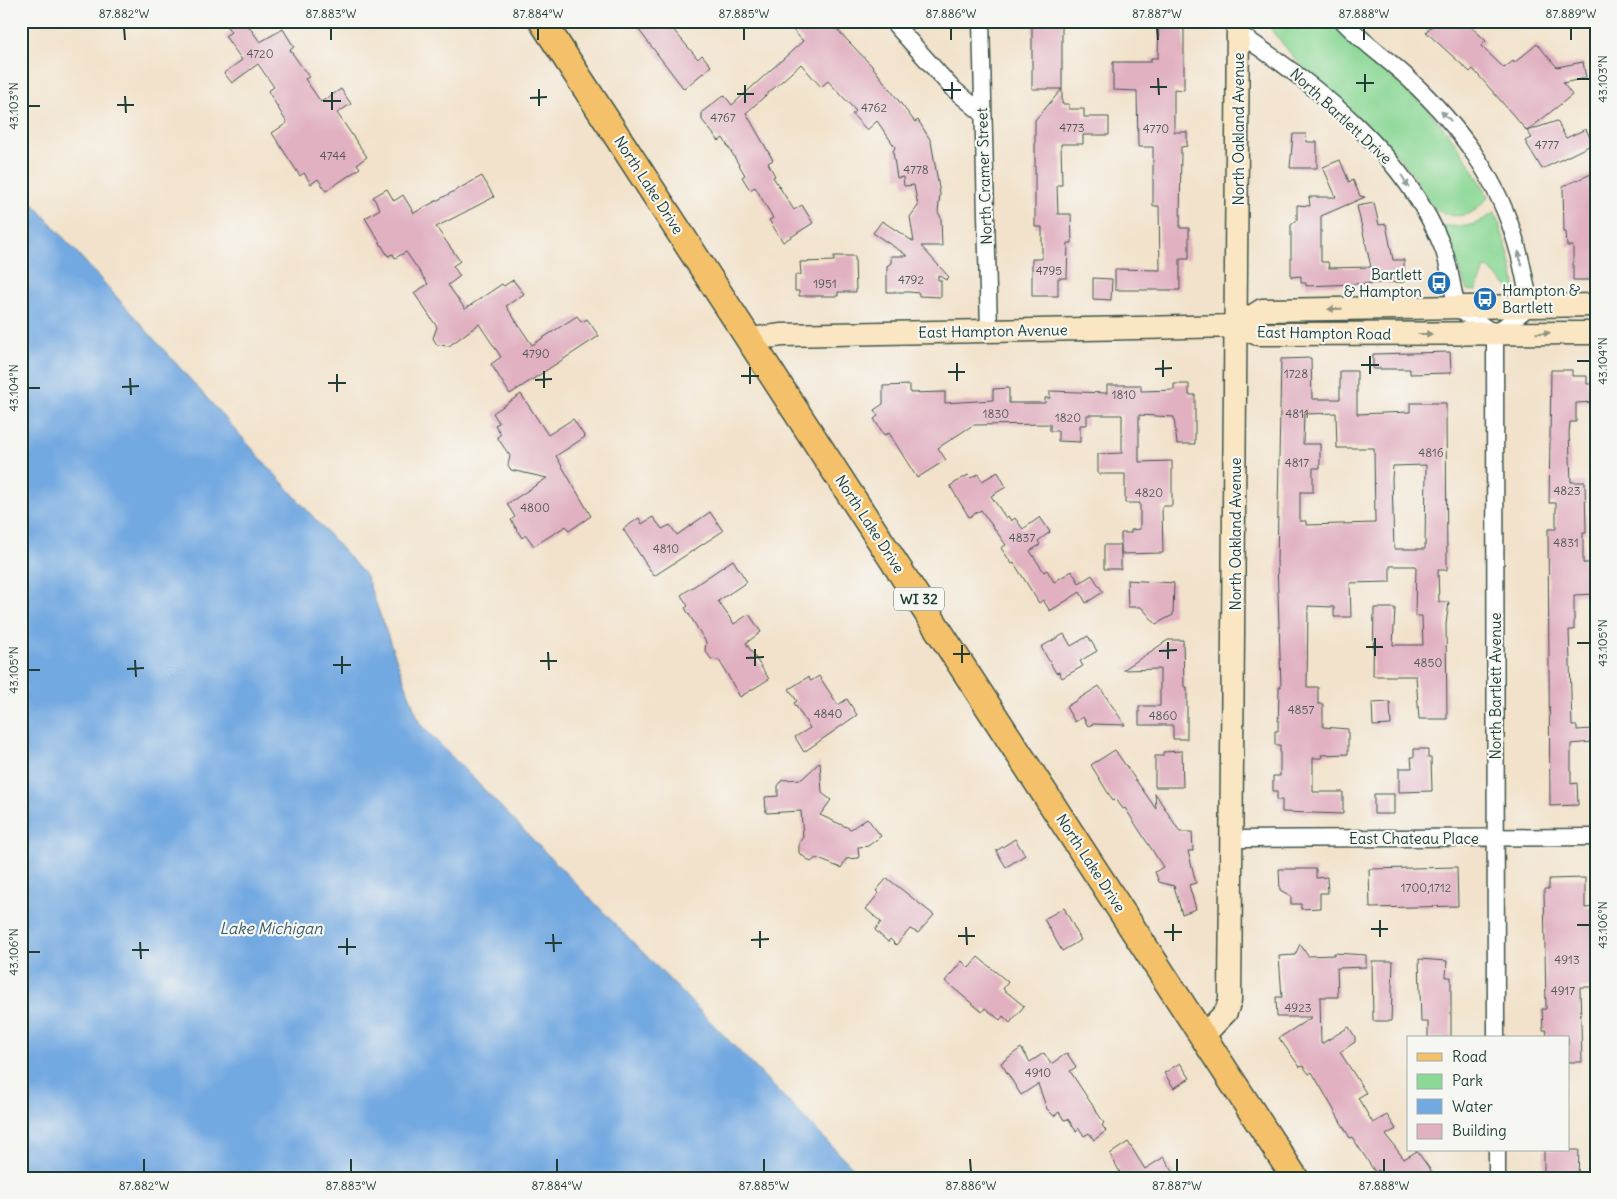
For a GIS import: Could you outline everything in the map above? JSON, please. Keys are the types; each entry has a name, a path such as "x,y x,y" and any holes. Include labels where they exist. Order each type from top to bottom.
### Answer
{"main road":[{"name":"North Lake Drive","path":"542,21 1295,1178"},
{"name":"North Oakland Avenue","path":"1203,1036 1226,1012 1230,1000 1233,839 1238,27"},
{"name":"East Hampton Road","path":"1237,326 1262,310 1596,305"},
{"name":"East Hampton Avenue","path":"750,339 782,335 1237,326"},
{"name":"East Hampton Road","path":"1237,326 1258,334 1596,333"}],"street":[{"path":"892,21 951,87 982,113"},
{"name":"North Cramer Street","path":"982,21 982,113 989,330"},
{"path":"1343,21 1360,28 1456,126 1476,155 1508,217 1518,247 1530,306 1495,334 1457,308"},
{"name":"North Bartlett Drive","path":"1238,27 1290,68 1358,128 1398,169 1429,220 1443,250 1457,308"},
{"name":"North Bartlett Avenue","path":"1495,334 1496,1036"},
{"name":"East Chateau Place","path":"1233,839 1596,837"},
{"path":"1497,1152 1497,1178"}],"green space":[{"path":"1268,21 1331,21 1351,42 1405,88 1437,120 1456,144 1481,183 1488,196 1483,203 1472,212 1459,216 1436,210 1410,170 1397,155 1309,75 1272,31"},
{"path":"1495,212 1509,255 1516,290 1511,290 1488,268 1484,269 1476,291 1467,290 1443,225 1470,225 1483,220"}],"water":[{"name":"Lake Michigan","path":"21,190 366,576 420,724 863,1178 21,1178"}],"building":[{"path":"223,21 245,21 260,42 283,29 294,47 290,50 309,77 305,79 321,102 341,89 351,104 337,113 367,157 357,164 360,168 326,191 318,179 311,184 304,173 300,176 272,133 287,123 268,91 274,87 258,64 232,83 224,73 242,60 225,36 231,32"},
{"path":"632,21 666,21 698,59 702,55 711,66 684,89"},
{"path":"802,21 829,21 872,66 915,122 918,120 931,141 940,194 938,212 941,218 942,246 921,246 949,277 946,280 938,275 938,280 941,280 941,297 919,296 919,293 909,292 887,292 887,266 891,263 891,256 908,256 873,233 882,221 914,242 910,217 918,206 914,185 904,186 903,177 897,178 893,152 895,147 877,121 867,130 852,114 856,111 828,81 821,87 801,64 746,113 773,160 768,163 775,176 773,177 794,210 802,205 813,223 783,242 769,220 773,218 755,187 750,190 742,177 745,175 723,138 719,141 702,120 702,112 724,95 732,105 803,41 792,29"},
{"path":"1032,21 1062,21 1062,89 1032,89"},
{"path":"1159,21 1184,21 1184,90 1174,89 1174,132 1187,132 1187,146 1181,147 1180,228 1189,228 1189,259 1180,259 1180,290 1115,290 1115,269 1160,270 1159,206 1153,206 1153,147 1138,147 1137,91 1113,90 1113,62 1151,62 1151,58 1158,58"},
{"path":"1436,21 1465,21 1486,41 1481,46 1504,68 1513,61 1514,63 1537,44 1557,67 1583,62 1586,78 1563,83 1572,95 1527,131 1473,69 1470,72 1426,32"},
{"path":"1062,89 1062,104 1069,104 1069,109 1084,109 1084,117 1109,117 1109,135 1083,135 1083,144 1061,144 1062,185 1057,185 1058,214 1071,214 1072,243 1068,243 1067,278 1058,278 1058,296 1032,296 1032,259 1042,259 1042,227 1035,227 1035,120"},
{"path":"1557,121 1566,138 1586,129 1593,144 1542,169 1525,141 1532,138 1527,131"},
{"path":"1293,134 1306,134 1307,142 1317,142 1317,168 1290,168"},
{"path":"1340,160 1349,182 1353,180 1360,196 1365,197 1321,216 1321,262 1328,262 1329,268 1371,267 1357,206 1374,203 1379,225 1386,224 1393,260 1404,260 1404,282 1306,286 1306,283 1301,283 1301,276 1291,277 1291,225 1297,220 1297,205 1310,206 1309,197 1336,197 1323,167"},
{"path":"1596,172 1596,280 1573,280 1573,246 1567,246 1566,232 1564,232 1563,186"},
{"path":"482,176 494,197 436,227 460,261 453,266 460,276 448,285 465,309 502,284 504,286 513,280 524,294 506,306 532,345 577,316 582,322 587,319 599,336 510,394 491,364 501,357 479,324 449,346 437,345 433,338 437,327 414,293 428,284 406,252 395,258 393,254 388,256 365,218 380,209 373,197 387,189 394,201 403,195 414,213"},
{"path":"834,256 855,256 856,292 838,292 838,296 799,296 799,291 795,291 795,275 801,275 800,262 834,261"},
{"path":"1093,278 1112,279 1111,300 1093,299"},
{"path":"1450,352 1451,373 1410,374 1410,369 1373,369 1373,354"},
{"path":"1311,358 1312,399 1340,399 1340,371 1357,371 1357,414 1410,412 1410,403 1446,403 1447,570 1438,570 1439,602 1449,602 1446,624 1447,719 1419,719 1416,676 1373,676 1374,608 1395,608 1393,645 1423,645 1422,616 1415,616 1416,566 1390,566 1390,582 1350,583 1351,617 1334,617 1334,607 1308,606 1307,687 1318,687 1318,704 1323,704 1323,727 1348,729 1348,754 1321,755 1322,758 1313,758 1313,792 1343,792 1343,814 1282,812 1282,800 1277,800 1277,791 1273,791 1273,776 1280,776 1280,745 1275,745 1275,731 1278,731 1279,687 1281,687 1277,561 1281,359","holes":["1336,413 1337,448 1374,448 1375,523 1306,525 1306,521 1300,521 1300,492 1313,492 1313,468 1320,468 1320,444 1303,444 1304,414","1426,465 1425,549 1394,549 1393,466"]},
{"path":"1551,370 1572,370 1572,376 1587,376 1587,384 1596,384 1596,402 1576,403 1576,422 1570,422 1569,433 1571,482 1585,482 1586,533 1583,533 1583,563 1590,563 1590,567 1596,567 1596,594 1574,595 1574,630 1569,630 1572,726 1577,726 1577,730 1592,729 1592,742 1571,744 1571,784 1577,783 1578,805 1550,806 1548,529 1556,529 1556,503 1549,503"},
{"path":"1174,384 1189,384 1189,395 1195,395 1195,444 1177,444 1174,417 1139,415 1139,462 1172,461 1172,506 1162,506 1163,553 1121,554 1121,533 1131,533 1131,530 1140,529 1140,503 1125,503 1125,474 1098,474 1098,454 1122,453 1122,415 1087,415 1087,425 1080,425 1080,442 1058,441 1058,431 1050,431 1050,424 973,425 938,448 946,460 917,478 889,433 884,435 874,419 878,416 874,410 883,404 883,386 910,385 910,393 945,392 945,403 993,400 993,389 1009,388 1009,403 1045,403 1045,398 1050,398 1050,391 1107,393 1107,385 1141,385 1141,391 1174,390"},
{"path":"521,394 548,435 573,419 585,437 556,456 591,516 569,531 566,526 534,546 526,535 522,538 511,520 515,517 507,504 547,478 511,470 508,465 510,456 497,437 501,434 495,425 499,423 493,413"},
{"path":"998,472 1006,487 991,496 1006,518 1008,516 1011,521 1015,518 1023,529 1040,517 1050,532 1038,541 1040,545 1030,551 1044,572 1047,570 1054,582 1072,571 1079,583 1092,575 1103,592 1086,603 1080,592 1050,611 1043,600 1039,603 1014,563 1012,564 1001,548 1006,545 981,510 969,517 950,486 968,475 971,478 978,474 982,481"},
{"path":"710,512 723,531 654,576 623,529 639,518 642,524 653,517 662,529 670,525 677,535"},
{"path":"1104,545 1121,545 1121,569 1104,569"},
{"path":"733,560 747,582 718,601 734,624 749,614 761,632 746,643 769,679 740,697 719,660 711,659 705,650 706,642 685,608 688,606 681,595"},
{"path":"1127,580 1174,583 1173,615 1156,624 1141,607 1128,607"},
{"path":"1064,634 1071,646 1088,636 1097,651 1080,661 1083,666 1062,678 1059,672 1056,673 1041,647"},
{"path":"1168,640 1183,640 1184,687 1187,687 1187,739 1173,739 1173,725 1139,725 1139,706 1160,706 1160,669 1123,670"},
{"path":"819,676 838,705 847,699 857,715 804,752 795,737 810,728 794,703 797,701 789,689 808,677 811,681"},
{"path":"1099,686 1125,725 1093,724 1088,726 1083,717 1075,722 1066,707"},
{"path":"1390,702 1391,725 1373,726 1372,703"},
{"path":"1414,749 1428,749 1428,758 1431,758 1432,791 1399,792 1399,768 1412,768 1411,757 1414,757"},
{"path":"1115,750 1156,809 1155,793 1180,832 1192,832 1193,851 1188,851 1196,883 1189,885 1196,909 1182,914 1174,886 1159,882 1155,872 1163,867 1125,808 1123,809 1116,799 1113,801 1091,765"},
{"path":"1182,751 1183,787 1155,787 1155,756 1163,756 1163,752"},
{"path":"820,762 822,793 831,800 820,815 851,829 867,818 881,836 868,846 858,847 859,858 846,859 841,868 816,858 811,862 799,853 799,843 803,837 801,811 766,813 765,797 778,796 778,786 782,780 802,779"},
{"path":"1374,794 1394,794 1394,814 1374,814"},
{"path":"1015,839 1025,855 1006,867 996,851"},
{"path":"1457,867 1458,906 1370,908 1369,869"},
{"path":"1279,869 1316,869 1316,878 1327,877 1328,893 1320,893 1320,908 1301,909 1301,904 1291,904 1291,896 1280,890"},
{"path":"887,878 934,915 918,933 910,929 896,945 890,939 888,942 875,930 881,922 866,909 879,893 876,891"},
{"path":"1585,878 1585,908 1596,907 1596,987 1580,987 1582,1062 1570,1062 1570,1036 1547,1036 1546,1030 1543,1030 1542,1009 1546,1009 1544,889 1549,889 1549,879"},
{"path":"1064,908 1081,940 1062,951 1044,919"},
{"path":"1300,944 1308,956 1334,955 1334,953 1366,955 1366,967 1337,968 1338,997 1320,997 1321,1044 1349,1027 1355,1037 1355,1042 1340,1052 1366,1093 1358,1098 1373,1123 1387,1115 1396,1129 1386,1135 1404,1159 1418,1152 1436,1178 1384,1178 1379,1170 1375,1172 1352,1137 1350,1138 1312,1072 1309,1074 1303,1066 1300,1067 1279,1038 1312,1017 1277,1017 1276,997 1282,997 1279,956 1295,955"},
{"path":"978,957 1008,982 1003,989 1024,1006 1010,1023 1003,1016 1000,1020 985,1008 982,1012 945,981 962,961 969,968"},
{"path":"1419,959 1447,961 1446,977 1451,977 1451,1036 1428,1036 1428,1022 1421,1022"},
{"path":"1372,961 1393,961 1391,1021 1373,1021"},
{"path":"1021,1048 1030,1062 1044,1053 1051,1064 1067,1053 1076,1067 1070,1071 1104,1123 1102,1125 1106,1131 1094,1140 1089,1133 1084,1136 1079,1128 1076,1131 1068,1119 1064,1120 1059,1112 1054,1116 1047,1109 1038,1084 1021,1095 1001,1063"},
{"path":"1180,1063 1190,1078 1174,1088 1164,1073"},
{"path":"1128,1142 1145,1169 1164,1157 1177,1178 1123,1178 1110,1154"},
{"path":"1579,1150 1578,1178 1544,1178 1544,1152"}],"place":[{"name":"Bartlett & Hampton","path":"1439,283"},
{"name":"Hampton & Bartlett","path":"1485,299"}]}
